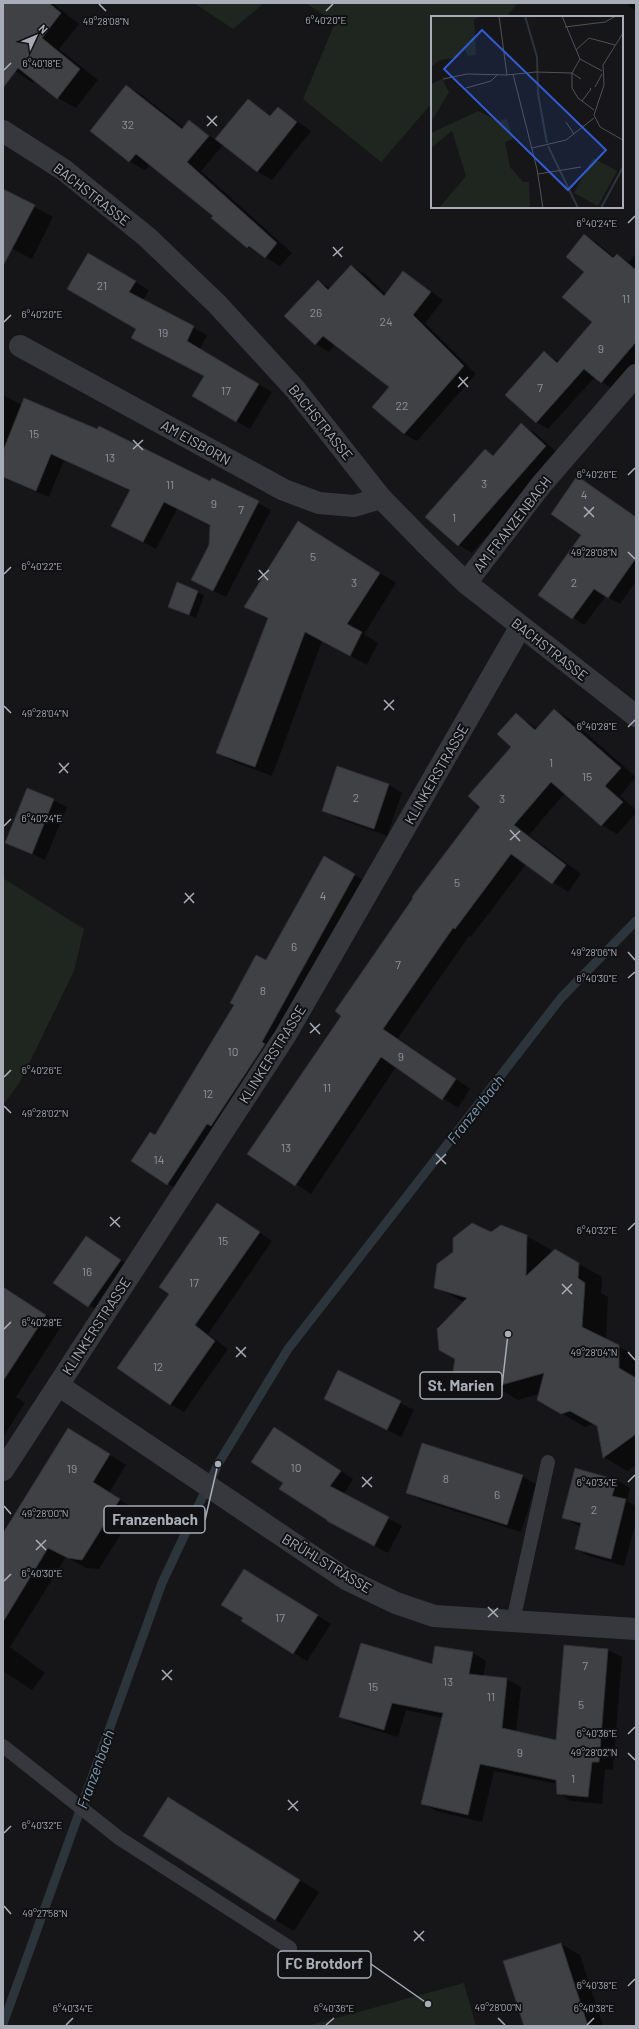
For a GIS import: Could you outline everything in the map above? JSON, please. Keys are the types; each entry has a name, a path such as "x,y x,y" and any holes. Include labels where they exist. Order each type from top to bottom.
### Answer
{"street":[{"name":"BACHSTRASSE","path":"3,131 64,170 147,238 217,304 295,389 380,498 466,583 636,716"},
{"name":"AM EISBORN","path":"20,346 284,490 319,503 354,506 380,498"},
{"name":"AM FRANZENBACH","path":"466,583 541,485 636,375"},
{"name":"KLINKERSTRASSE","path":"3,1470 285,1036 521,626"},
{"name":"BRÜHLSTRASSE","path":"58,1385 189,1475 346,1579 396,1603 434,1616 636,1629"}],"lane":[{"path":"513,1621 548,1462"},
{"path":"3,1746 119,1838 290,1948"}],"shaded area":[{"path":"194,3 264,3 233,29"},
{"path":"306,3 518,3 507,16 431,16 431,104 381,162 303,99 335,23"},
{"path":"3,878 84,929 74,971 20,1082 3,1105"},
{"path":"464,1983 476,2026 307,2026"}],"building":[{"path":"3,3 49,3 61,13 42,38 80,69 57,99 18,68 3,88"},
{"path":"126,85 182,129 189,120 209,136 187,162 277,243 265,258 249,246 247,248 211,218 213,216 136,154 129,162 90,131"},
{"path":"248,99 270,116 278,107 297,122 257,172 215,139"},
{"path":"3,189 35,205 3,266"},
{"path":"584,234 613,258 617,254 636,270 636,342 601,383 584,369 536,423 505,395 544,351 557,363 592,322 562,297 584,272 566,257"},
{"path":"88,253 136,281 129,292 194,326 187,341 259,384 236,422 192,396 204,376 131,338 136,329 67,289"},
{"path":"351,265 384,296 403,271 431,292 413,315 464,366 404,434 372,407 389,387 323,336 315,345 284,316 318,280 328,290"},
{"path":"24,398 97,429 99,426 210,481 212,478 259,501 213,591 191,580 209,545 210,525 164,502 143,542 111,526 130,490 51,454 36,491 3,477 3,451"},
{"path":"521,423 546,446 458,546 425,517 485,449 493,456"},
{"path":"577,476 636,517 636,558 608,598 594,589 572,619 538,595 581,535 551,514"},
{"path":"298,521 380,573 347,624 362,632 350,656 305,632 255,767 216,753 268,618 244,607"},
{"path":"177,582 198,591 189,615 168,607"},
{"path":"554,709 621,768 605,786 623,802 601,826 551,782 514,825 566,865 552,884 511,854 455,929 453,928 383,1029 456,1079 442,1100 381,1057 295,1186 247,1154 341,1016 335,1011 413,898 412,897 480,807 468,796 511,747 497,734 516,713 535,730"},
{"path":"337,766 389,784 374,829 322,811"},
{"path":"27,788 54,799 32,854 5,843"},
{"path":"324,856 355,874 262,1042 265,1044 211,1126 207,1124 167,1185 131,1161 150,1132 155,1135 234,1005 230,1003 256,955 266,960"},
{"path":"217,1203 260,1232 195,1325 215,1341 170,1405 117,1368 169,1294 159,1287"},
{"path":"472,1223 491,1232 501,1225 527,1235 526,1276 555,1249 579,1263 578,1278 585,1283 582,1327 619,1345 619,1368 636,1378 636,1434 603,1458 597,1426 570,1411 561,1414 537,1400 544,1373 494,1387 490,1377 472,1382 453,1371 455,1359 439,1350 437,1329 467,1298 434,1288 437,1264 453,1252 453,1238"},
{"path":"86,1236 121,1260 88,1307 53,1283"},
{"path":"3,1287 46,1315 3,1381"},
{"path":"338,1370 401,1401 387,1430 324,1399"},
{"path":"274,1427 341,1471 330,1486 389,1517 374,1546 327,1521 279,1489 283,1483 251,1462"},
{"path":"68,1428 110,1454 93,1482 120,1499 82,1560 68,1558 48,1548 3,1622 3,1533"},
{"path":"422,1443 523,1475 507,1525 406,1493"},
{"path":"575,1468 617,1480 612,1496 626,1499 611,1559 575,1549 581,1523 562,1518"},
{"path":"244,1569 318,1615 293,1654 241,1621 243,1618 221,1605"},
{"path":"361,1643 432,1664 435,1646 473,1652 469,1674 507,1678 502,1728 556,1740 564,1645 608,1649 599,1762 592,1762 588,1797 557,1794 556,1780 480,1764 468,1815 421,1804 443,1713 392,1703 384,1730 339,1717"},
{"path":"168,1797 300,1880 275,1920 143,1836"},
{"path":"561,1943 588,2026 524,2026 503,1961"}],"waterway":[{"name":"Franzenbach","path":"3,2024 162,1583 218,1464 288,1349 561,998 636,921"}],"place":[{"name":"St. Marien","path":"508,1334"},
{"name":"Franzenbach","path":"218,1464"},
{"name":"FC Brotdorf","path":"428,2004"}]}
